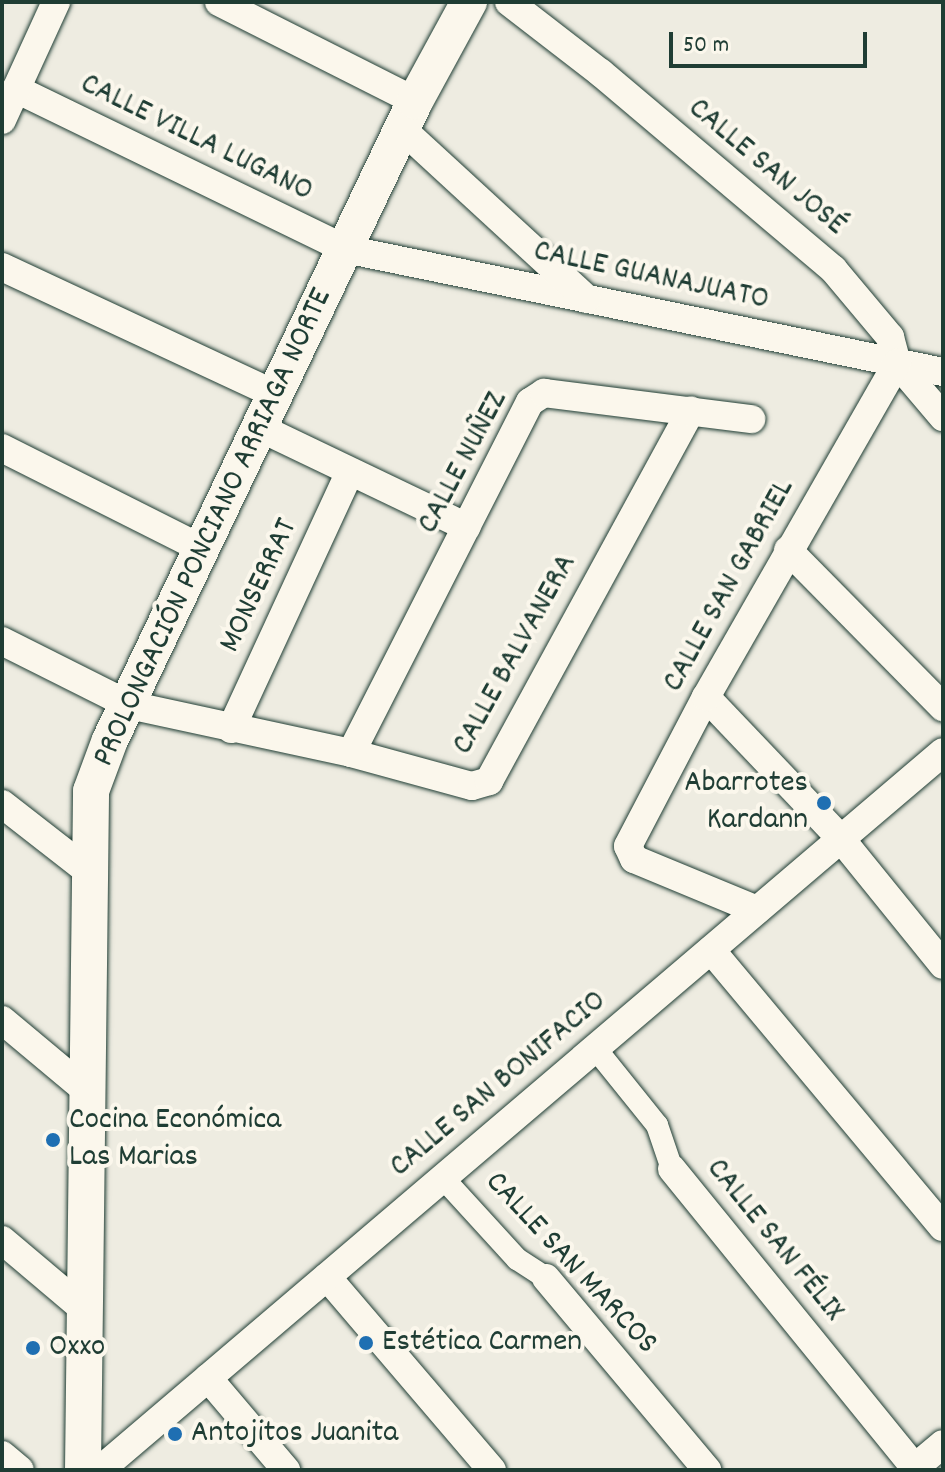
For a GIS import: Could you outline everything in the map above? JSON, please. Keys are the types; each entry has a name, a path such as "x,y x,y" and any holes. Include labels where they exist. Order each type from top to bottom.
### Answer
{"street":[{"path":"2,120 56,2"},
{"path":"219,2 409,115 587,299"},
{"name":"PROLONGACIÓN PONCIANO ARRIAGA NORTE","path":"83,1470 91,791 110,740 409,115 469,2"},
{"name":"CALLE SAN JOSÉ","path":"509,2 601,73 833,269 890,337 897,363 943,417"},
{"name":"CALLE VILLA LUGANO","path":"16,89 345,249"},
{"name":"CALLE GUANAJUATO","path":"345,249 943,372"},
{"path":"2,267 276,395"},
{"name":"CALLE SAN GABRIEL","path":"757,910 634,859 628,846 706,697 897,363"},
{"name":"CALLE NUÑEZ","path":"351,753 530,402 544,393 751,419"},
{"name":"CALLE BALVANERA","path":"2,641 129,705 351,753 472,786 489,781 691,410"},
{"path":"260,428 467,527"},
{"path":"2,448 203,549"},
{"name":"MONSERRAT","path":"231,729 350,472"},
{"path":"788,550 943,707"},
{"path":"706,697 841,839 943,965"},
{"name":"CALLE SAN BONIFACIO","path":"100,1470 943,752"},
{"path":"2,804 92,874"},
{"path":"711,950 943,1227"},
{"path":"2,1020 88,1092"},
{"name":"CALLE SAN FÉLIX","path":"595,1048 657,1125 672,1169 928,1461"},
{"name":"CALLE SAN MARCOS","path":"443,1178 517,1259 546,1278 707,1470"},
{"path":"2,1240 86,1311"},
{"path":"327,1277 492,1470"},
{"path":"208,1378 286,1470"},
{"path":"2,1455 20,1470"}],"place":[{"name":"Abarrotes Kardann","path":"824,803"},
{"name":"Cocina Económica Las Marias","path":"53,1140"},
{"name":"Estética Carmen","path":"366,1343"},
{"name":"Oxxo","path":"33,1348"},
{"name":"Antojitos Juanita","path":"175,1434"}]}
